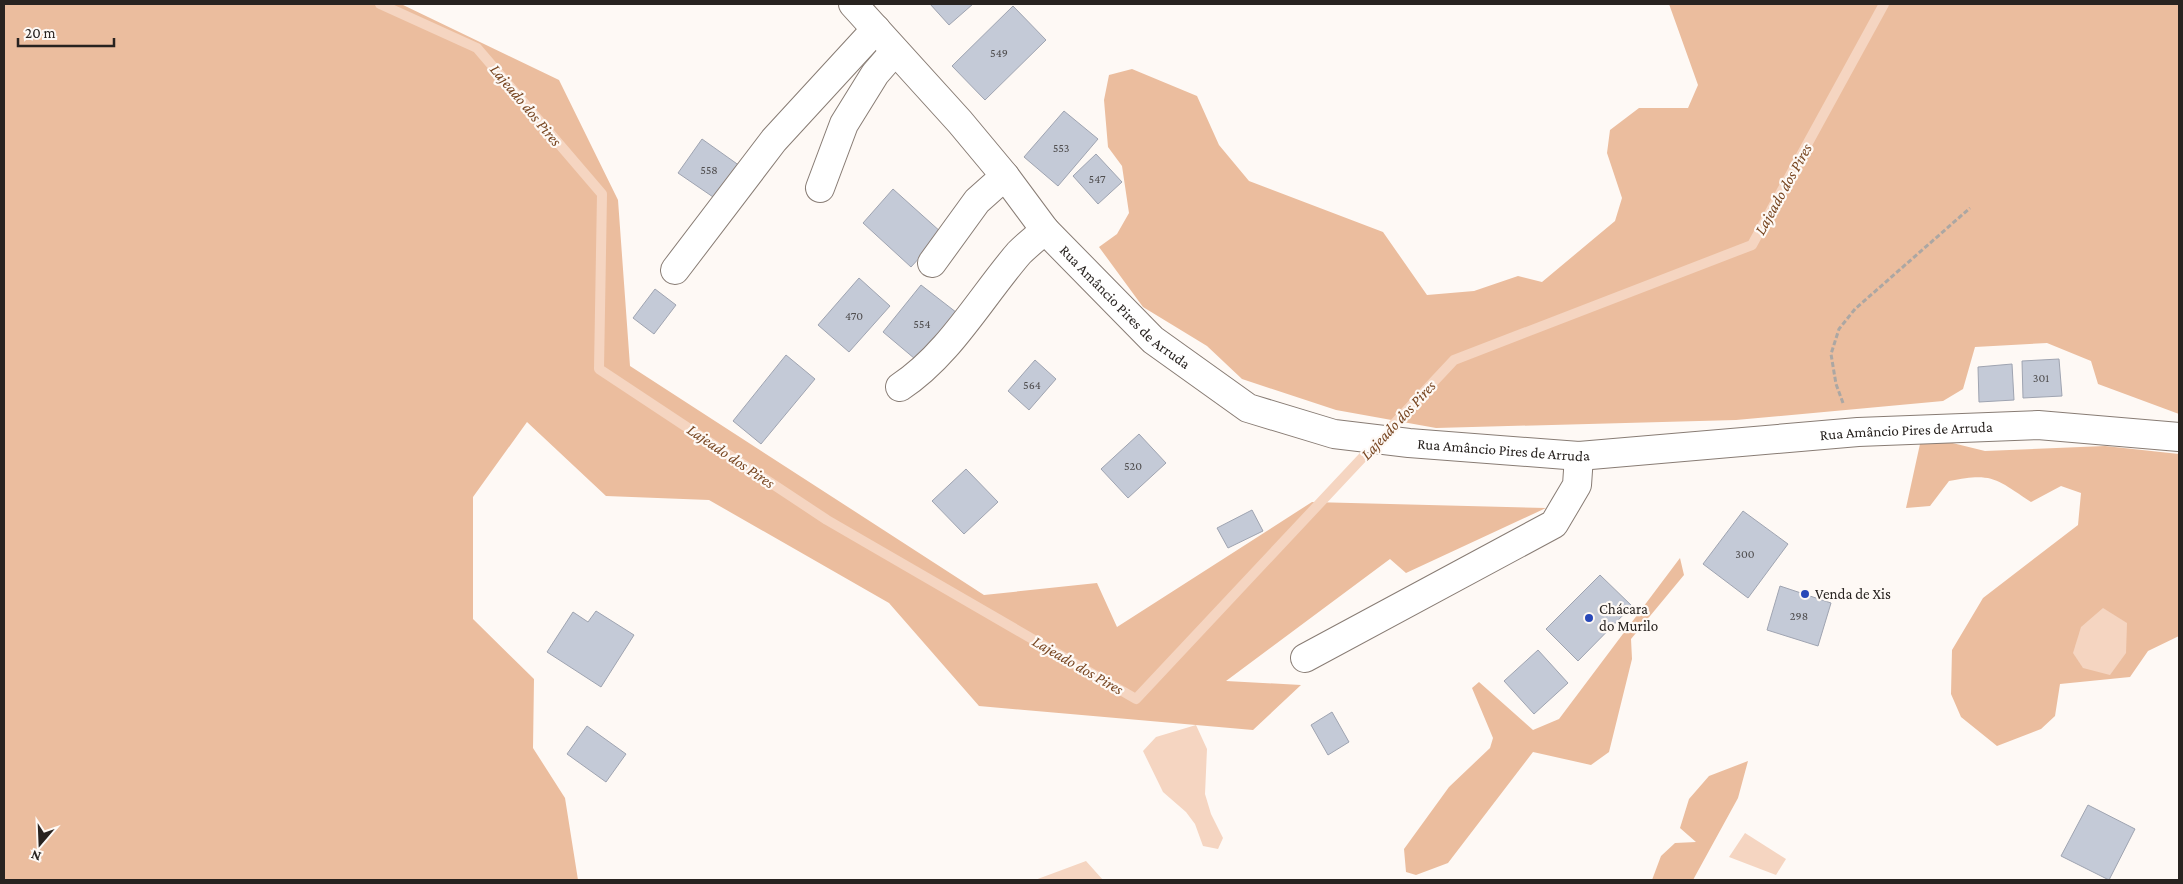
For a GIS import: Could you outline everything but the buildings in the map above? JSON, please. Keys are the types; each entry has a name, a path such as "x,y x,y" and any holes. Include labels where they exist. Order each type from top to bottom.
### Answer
{"street":[{"name":"Rua Amâncio Pires de Arruda","path":"852,4 960,122 1005,176 1045,230 1153,340 1248,408 1334,434 1409,444 1579,456 1858,432 2038,425 2179,436"},
{"path":"675,270 774,140 876,29"},
{"path":"820,188 844,124 875,74 895,51"},
{"path":"932,264 977,201 1005,176"},
{"path":"900,387 918,375 946,345 1021,252 1045,230"},
{"path":"1305,658 1554,524 1577,485 1579,456"}],"path":[{"path":"1858,432 1836,384 1831,354 1839,329 1855,309 1970,208"}],"shaded area":[{"path":"4,4 401,4 559,80 618,200 630,366 984,595 1097,583 1117,627 1312,502 1546,508 1406,573 1390,559 1226,681 1301,685 1253,730 979,706 889,603 709,500 606,496 527,422 473,497 473,619 534,679 533,748 565,798 578,880 4,880"},
{"path":"1669,4 2179,4 2179,414 2098,384 2091,361 2047,343 1975,347 1963,389 1943,401 1736,420 1436,428 1336,410 1242,379 1207,346 1143,307 1099,247 1117,234 1129,213 1122,166 1108,147 1104,100 1109,75 1132,69 1197,96 1219,145 1249,181 1383,232 1427,295 1474,291 1518,276 1542,282 1615,221 1622,198 1607,153 1610,130 1639,108 1688,108 1698,85"},
{"path":"1932,438 1985,451 2105,446 2179,454 2179,636 2148,651 2130,677 2060,684 2055,716 2041,729 1997,746 1961,717 1951,694 1952,650 1983,598 2078,525 2081,493 2061,486 2031,502 2001,483 1975,477 1949,481 1930,506 1906,508 1920,444"},
{"path":"1680,558 1684,575 1631,639 1632,659 1609,752 1591,765 1533,752 1448,863 1416,875 1406,872 1404,849 1449,787 1490,748 1493,738 1472,688 1479,682 1533,730 1559,719"},
{"path":"2103,608 2127,623 2126,653 2110,675 2083,668 2073,653 2081,627"},
{"path":"1196,725 1207,749 1205,794 1211,814 1223,838 1218,849 1203,846 1195,824 1186,812 1163,792 1143,751 1156,737"},
{"path":"1748,761 1738,798 1693,880 1652,880 1661,856 1675,843 1696,842 1680,828 1689,799 1709,776"},
{"path":"1745,833 1786,859 1776,875 1729,857"},
{"path":"1086,861 1103,880 1035,880"}],"waterway":[{"name":"Lajeado dos Pires","path":"380,4 477,48 602,194 599,369 827,520 1136,699 1454,360 1752,245 1884,4"}],"place":[{"name":"Venda de Xis","path":"1805,594"},
{"name":"Chácara do Murilo","path":"1589,618"}]}
